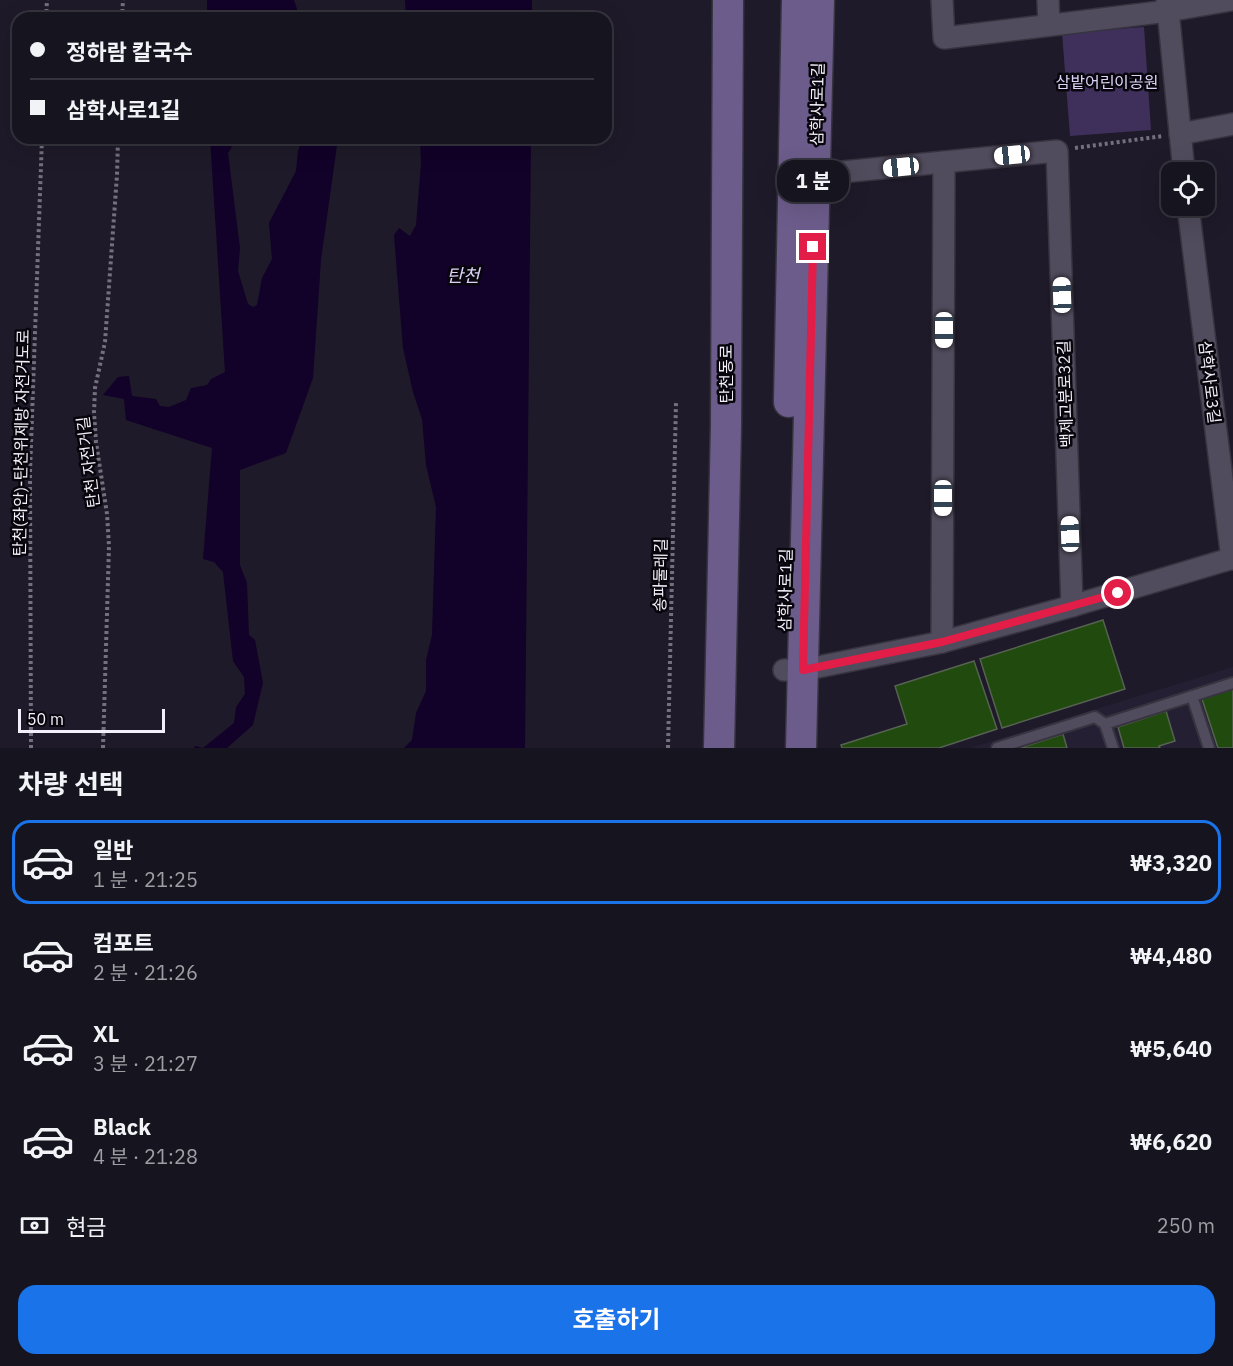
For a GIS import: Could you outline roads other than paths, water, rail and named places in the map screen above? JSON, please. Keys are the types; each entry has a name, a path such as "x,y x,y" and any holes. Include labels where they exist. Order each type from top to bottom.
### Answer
{"street":[{"name":"탄천동로","path":"719,748 726,426 728,0"},
{"name":"삼학사로1길","path":"797,0 804,176 793,670 801,748"},
{"name":"삼학사로1길","path":"804,176 819,0"},
{"path":"942,0 944,38 1049,26 1167,5 1231,0"},
{"path":"1048,0 1049,26"},
{"path":"1167,5 1183,162"},
{"path":"1180,134 1233,124"},
{"name":"백제고분로32길","path":"945,162 1057,151 1072,606"},
{"path":"804,176 945,162 942,642"},
{"name":"삼학사로3길","path":"1189,216 1232,559"},
{"path":"793,670 942,642 1232,559"},
{"name":"삼학사로1길","path":"781,748 793,670"}],"lane":[{"path":"1105,724 1233,683"},
{"path":"1192,696 1209,748"},
{"path":"998,748 1095,717 1105,724 1113,748"}],"water":[{"path":"207,0 294,0 298,12 207,12"},
{"path":"405,0 532,0 532,12 406,12"},
{"path":"210,144 231,144 228,153 240,248 238,271 248,304 253,307 257,305 262,278 272,259 269,223 296,171 300,144 337,144 321,260 313,378 286,453 240,470 240,565 247,583 249,635 255,640 263,683 253,725 227,748 203,748 234,723 236,707 245,694 244,677 233,661 223,572 214,562 203,559 212,448 126,420 124,399 103,395 118,377 129,376 132,396 156,399 160,406 169,407 186,400 191,388 207,385 211,379 225,372"},
{"name":"탄천","path":"420,144 531,144 525,748 404,748 412,740 416,713 426,691 426,660 432,635 436,507 426,465 422,419 403,348 394,235 399,228 410,236 416,225 421,164"}],"park label":[{"name":"삼밭어린이공원","path":"1107,82"}]}
